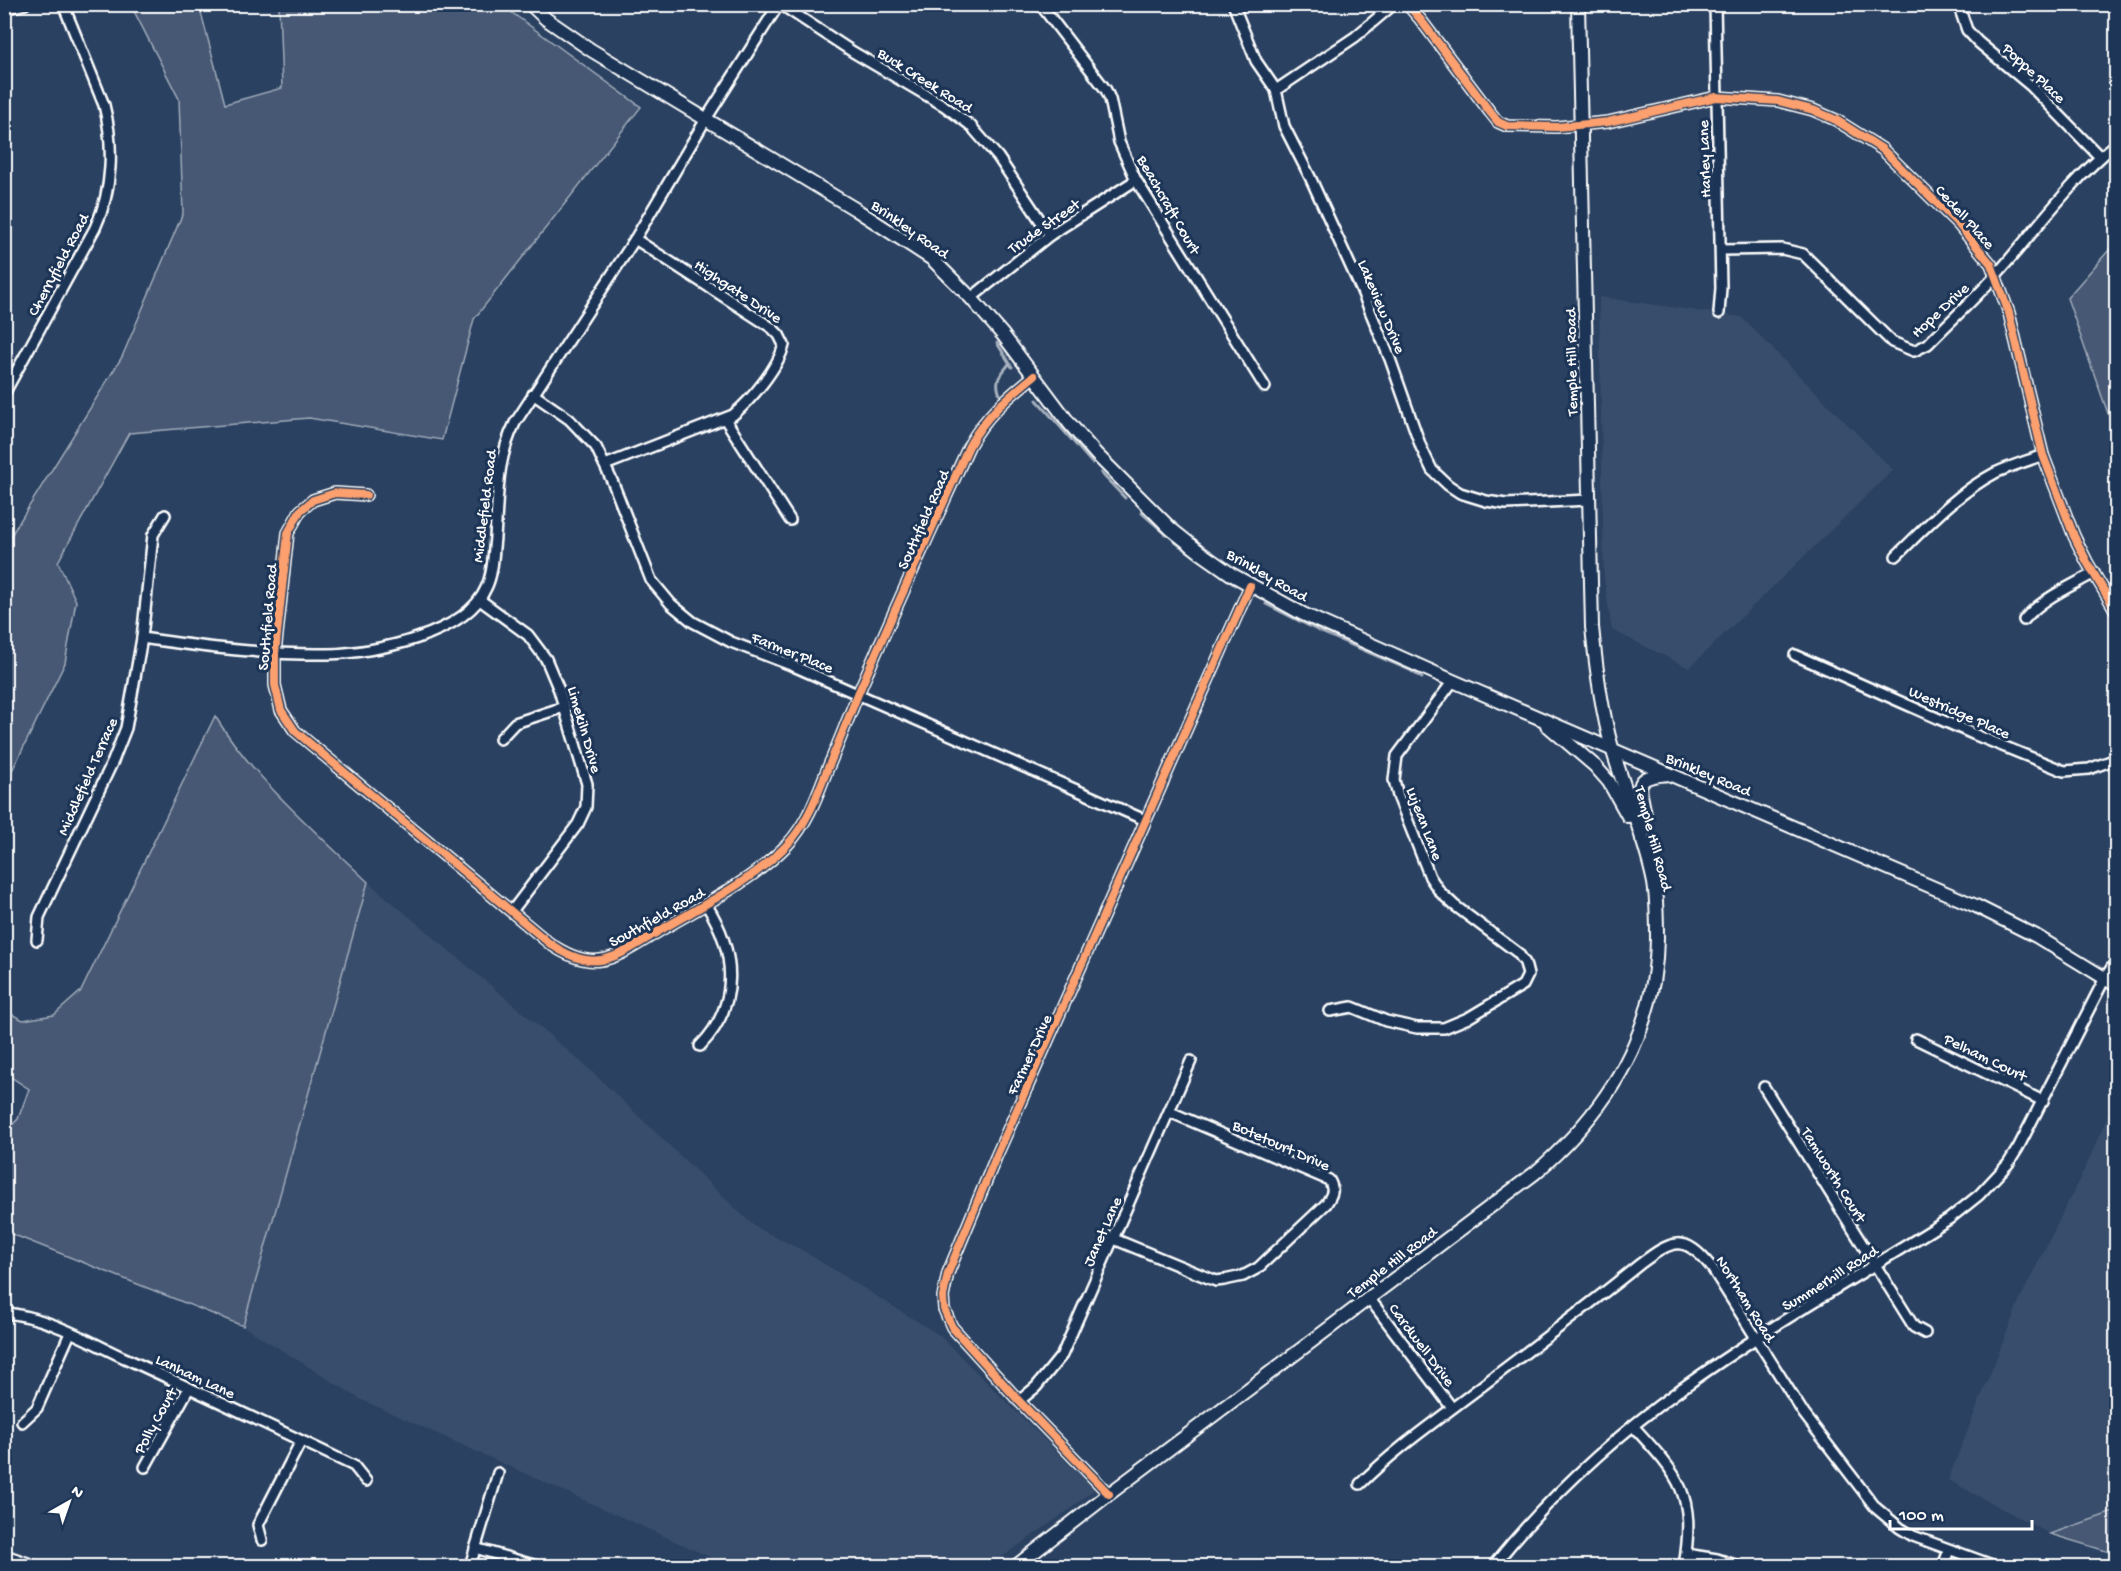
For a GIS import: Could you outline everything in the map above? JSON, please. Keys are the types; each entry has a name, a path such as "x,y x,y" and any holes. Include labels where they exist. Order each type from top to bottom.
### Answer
{"main road":[{"name":"Brinkley Road","path":"530,4 546,19 591,50 855,209 932,259 971,298 1003,335 1096,454 1143,502 1201,553 1250,586 1303,614 1453,681 1976,906 2036,936 2116,985"},
{"name":"Temple Hill Road","path":"1016,1566 1549,1161 1590,1119 1629,1058 1641,1029 1656,965 1658,915 1642,841 1612,748 1600,698 1592,627 1578,4"},
{"path":"1534,716 1575,747 1609,782 1642,841"},
{"path":"1642,841 1645,818 1640,789 1642,781 1647,777 1670,774"},
{"path":"4,1557 30,1566"}],"street":[{"path":"4,9 25,4"},
{"name":"Cherryfield Road","path":"4,394 94,228 107,190 110,147 104,105 63,4"},
{"name":"Middlefield Road","path":"480,600 487,588 492,564 501,457 515,423 635,239 706,118 780,4"},
{"name":"Buck Creek Road","path":"780,4 853,52 942,105 970,125 998,158 1050,236"},
{"name":"Beachcraft Court","path":"1040,4 1106,90 1119,142 1136,180 1265,387"},
{"name":"Lakeview Drive","path":"1233,4 1256,61 1276,90 1284,126 1361,289 1390,359 1421,447 1432,470 1460,493 1486,501 1506,504 1589,500"},
{"path":"1276,90 1355,37 1394,4"},
{"name":"Cedell Place","path":"1407,4 1498,122 1508,126 1581,125 1608,122 1716,97 1778,101 1836,120 1863,135 1897,162 1958,224 1984,255 1995,276 2009,313 2043,455 2074,536 2116,611"},
{"name":"Harley Lane","path":"1714,4 1721,250 1719,313"},
{"name":"Poppe Place","path":"1958,4 1967,30 1978,42 2031,86 2100,157"},
{"name":"Hope Drive","path":"1721,250 1782,249 1803,255 1892,342 1914,351 1928,344 1995,276 2100,157 2116,144"},
{"name":"Trude Street","path":"971,298 1050,236 1136,180"},
{"name":"Highgate Drive","path":"604,465 725,419 740,409 773,369 783,348 783,341 775,331 635,239"},
{"name":"Southfield Road","path":"366,495 346,493 323,496 306,504 294,520 287,542 275,653 276,695 281,710 291,727 560,951 576,959 589,962 603,960 626,951 759,870 797,833 815,799 858,694 979,427 999,404 1034,375"},
{"name":"Farmer Place","path":"533,394 561,412 596,447 651,580 681,614 711,633 858,694 1145,820"},
{"path":"725,419 790,520"},
{"path":"1896,556 1934,520 1981,482 2000,471 2043,455"},
{"name":"Middlefield Terrace","path":"37,940 39,916 113,761 126,728 142,638 153,535 165,514"},
{"path":"2025,620 2045,601 2094,573"},
{"name":"Farmer Drive","path":"1109,1494 1019,1401 952,1327 944,1309 943,1297 954,1255 996,1157 1250,586"},
{"path":"142,638 275,653 331,654 418,638 449,625 480,600"},
{"name":"Limekiln Drive","path":"480,600 528,635 540,649 555,678 587,784 586,807 578,824 512,911"},
{"name":"Westridge Place","path":"1795,656 2064,771 2089,769 2116,759"},
{"name":"Lujean Lane","path":"1330,1011 1352,1007 1386,1021 1417,1028 1444,1028 1468,1018 1523,985 1528,975 1525,963 1518,953 1454,906 1440,892 1430,877 1398,796 1394,780 1397,756 1453,681"},
{"path":"500,739 516,723 564,707"},
{"path":"699,1046 719,1022 729,980 727,948 723,934 706,904"},
{"name":"Summerhill Road","path":"1493,1566 1569,1482 1633,1426 1681,1389 1949,1219 1979,1195 2008,1164 2026,1135 2105,978 2116,961"},
{"name":"Pelham Court","path":"1917,1039 2043,1101"},
{"name":"Janet Lane","path":"1019,1401 1036,1387 1062,1355 1191,1060"},
{"name":"Tamworth Court","path":"1764,1087 1914,1327 1925,1333"},
{"name":"Botetourt Drive","path":"1114,1239 1216,1281 1237,1278 1258,1268 1326,1204 1332,1195 1334,1190 1329,1180 1170,1112"},
{"name":"Northam Road","path":"1360,1484 1395,1451 1640,1264 1669,1246 1689,1245 1701,1254 1717,1275 1804,1414 1865,1496 1900,1528 1913,1536 1995,1566"},
{"name":"Cardwell Drive","path":"1369,1298 1452,1408"},
{"name":"Lanham Lane","path":"4,1313 35,1318 189,1388 354,1466 366,1481"},
{"path":"22,1422 37,1408 70,1333"},
{"name":"Polly Court","path":"145,1467 189,1388"},
{"path":"1633,1426 1673,1472 1682,1487 1688,1515 1684,1566"},
{"path":"262,1540 258,1525 301,1441"},
{"path":"470,1566 498,1473"},
{"path":"475,1548 537,1566"},
{"path":"1943,1566 1949,1550"},
{"path":"1686,1554 1717,1559 1738,1566"}],"shaded area":[{"path":"149,4 199,5 225,104 282,88 279,5 504,4 511,12 641,107 474,319 442,440 309,418 129,433 58,562 76,601 65,663 5,785 5,545 122,357 183,213 179,99 134,11"},
{"path":"2116,242 2116,436 2067,298"},
{"path":"1599,297 1741,317 1893,470 1689,668 1612,630 1604,579"},
{"path":"215,716 248,762 267,783 306,824 368,882 243,1326 4,1231 5,1132 18,1119 29,1089 5,1073 5,1011 23,1020 54,1015 81,991"},
{"path":"368,882 587,1067 755,1227 802,1250 939,1335 1094,1489 1069,1510 989,1566 730,1566 360,1399 243,1326"},
{"path":"2116,1096 2116,1511 2050,1534 1948,1480 2020,1299 2087,1164"},
{"path":"2116,1511 2116,1554 2050,1534"}],"waterway":[{"path":"997,343 1012,367"},
{"path":"1000,395 998,381 1009,364"},
{"path":"1037,400 1092,463"},
{"path":"1101,473 1125,498"},
{"path":"1142,513 1166,534"},
{"path":"1175,542 1235,585"},
{"path":"1266,604 1317,630 1410,670 1422,678"}],"cycle path":[{"path":"1407,4 1498,122 1507,126 1557,127 1608,122 1716,97 1778,101 1813,110 1836,120 1882,149 1958,224 1991,264 2009,313 2043,455 2074,536 2116,611"},
{"path":"366,495 335,493 313,500 300,511 288,533 275,653 275,685 281,710 295,731 549,943 580,959 593,961 606,959 618,955 742,882 773,858 794,837 815,800 858,694 969,446 990,416 1006,399 1034,376"},
{"path":"1109,1494 1019,1401 952,1327 944,1309 943,1297 948,1273 996,1157 1250,586"}]}
